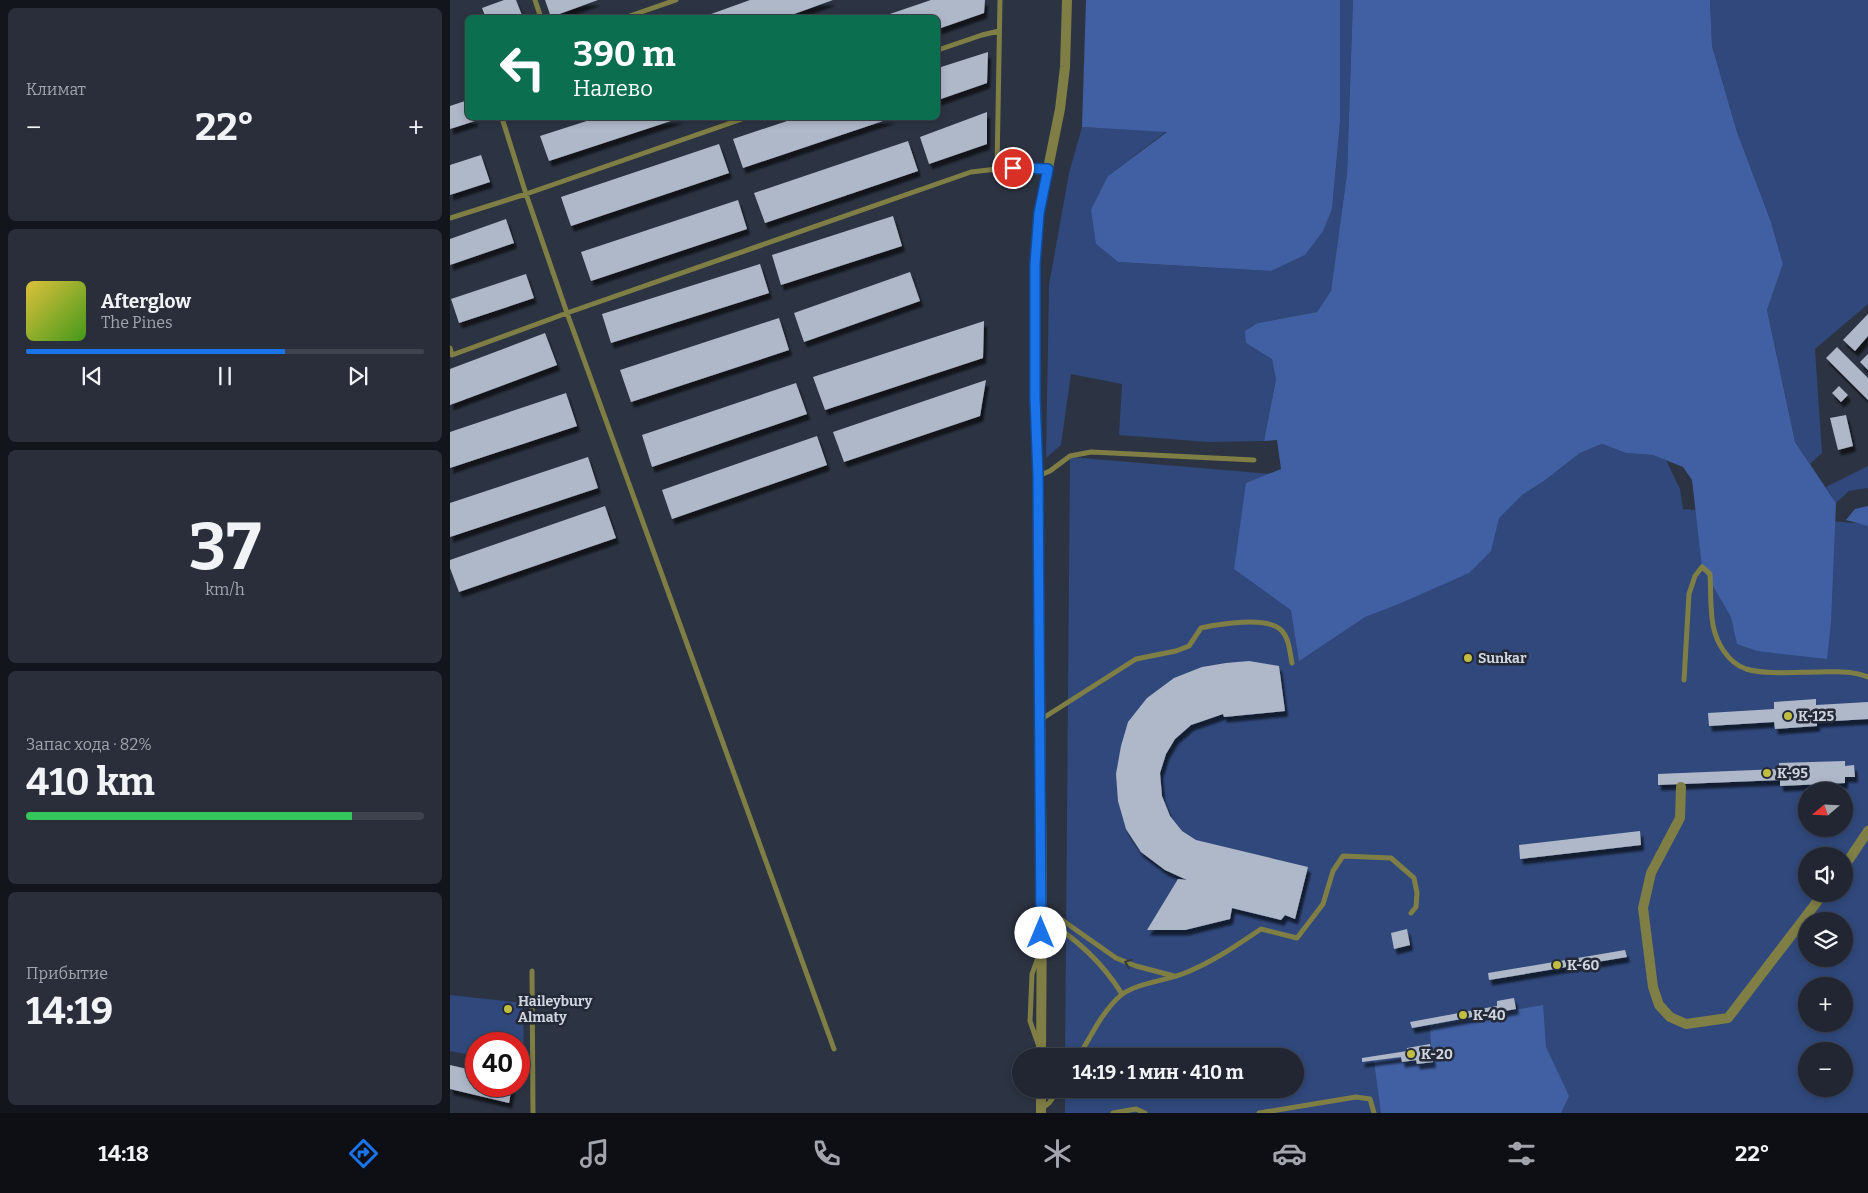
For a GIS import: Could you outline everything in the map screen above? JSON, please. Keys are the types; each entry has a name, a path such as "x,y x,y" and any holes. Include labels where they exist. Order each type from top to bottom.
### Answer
{"street":[{"path":"1041,1048 1042,905 1035,264 1039,213 1060,109 1066,67 1067,0"},
{"path":"1681,787 1680,818 1651,873 1643,908 1653,988 1659,1005 1670,1017 1686,1024 1728,1018 1817,902"},
{"path":"1853,854 1868,831"},
{"path":"1041,1098 1041,1111"}],"lane":[{"path":"535,0 540,15"},
{"path":"633,15 676,0"},
{"path":"997,169 1000,0"},
{"path":"940,49 999,31"},
{"path":"503,120 567,313 834,1049"},
{"path":"450,218 526,194 739,120"},
{"path":"450,348 451,356 567,313 971,172 997,169 1048,169"},
{"path":"1038,476 1050,471 1070,456 1091,452 1254,460"},
{"path":"1684,680 1689,594 1695,576 1702,567 1710,574 1712,624 1720,646 1730,659 1745,669 1779,672 1844,672 1859,673 1868,677"},
{"path":"1039,720 1136,659 1189,646 1201,628 1258,622 1280,628 1285,634 1292,663"},
{"path":"1084,1048 1109,1007 1122,994 1184,974 1224,954 1261,928 1297,938 1323,904 1333,871 1343,856 1391,858 1414,878 1417,893 1416,907 1411,913"},
{"path":"1042,905 1116,958 1136,966 1175,976"},
{"path":"1042,918 1059,928 1096,960 1106,970 1122,994"},
{"path":"532,971 533,1113"},
{"path":"1259,1113 1356,1097 1370,1099 1374,1113"},
{"path":"1041,1111 1052,1098"},
{"path":"1113,1113 1136,1108 1146,1113"}],"shaded area":[{"path":"1086,0 1340,0 1340,123 1332,209 1323,231 1305,255 1271,271 1118,262 1096,244 1091,210 1108,176 1167,132 1082,127"},
{"path":"1340,0 1353,0 1347,174 1331,291 1317,312 1258,323 1246,343 1272,358 1276,379 1264,441 1208,442 1119,435 1122,384 1071,374 1061,445 1046,458 1049,285 1069,173 1082,127 1167,131 1108,176 1096,244 1118,262 1271,271 1305,255 1332,209 1340,123"},
{"path":"1353,0 1710,0 1712,46 1737,132 1771,222 1783,264 1767,310 1795,442 1836,503 1831,622 1827,659 1757,651 1737,644 1731,617 1702,567 1692,480 1683,467 1653,455 1626,453 1602,444 1580,453 1544,481 1522,495 1499,518 1491,551 1469,573 1365,617 1299,661 1291,610 1234,569 1246,483 1281,469 1277,440 1264,441 1276,379 1272,359 1246,343 1245,331 1258,323 1317,312 1331,291 1347,174"},
{"path":"1710,0 1868,0 1868,304 1815,349 1822,453 1810,464 1795,442 1767,310 1783,264 1771,222 1737,132 1712,46"},
{"name":"Sunkar","path":"1602,444 1626,453 1653,455 1666,460 1680,489 1683,509 1868,524 1868,1113 1065,1113 1065,1098 1304,1098 1304,1048 1065,1048 1070,457 1522,495 1544,481 1580,453"},
{"path":"1868,466 1868,488 1849,491 1836,503 1826,487"},
{"path":"1868,506 1868,526 1846,520 1855,509"},
{"path":"450,995 523,1003 523,1032 465,1032 465,1054 450,1051"},
{"path":"1543,1005 1546,1047 1569,1096 1561,1113 1381,1113 1374,1061 1401,1057 1402,1062 1416,1060 1417,1064 1432,1062 1430,1025"}],"building":[{"path":"504,0 516,0 522,15 485,15 482,8"},
{"path":"545,0 598,0 557,15 550,15"},
{"path":"750,0 833,0 791,15 708,15"},
{"path":"931,0 985,0 984,13 940,28 940,15 887,15"},
{"path":"988,52 987,83 940,99 940,67"},
{"path":"465,101 465,120 475,121 450,129 450,106"},
{"path":"987,112 987,144 929,164 920,137"},
{"path":"590,120 674,120 549,161 540,136"},
{"path":"790,120 886,120 743,168 733,139"},
{"path":"908,141 918,171 765,223 754,193"},
{"path":"719,144 729,173 571,226 561,197"},
{"path":"481,155 490,182 450,195 450,165"},
{"path":"738,200 747,229 591,281 581,252"},
{"path":"893,216 902,246 781,285 772,255"},
{"path":"506,219 514,243 450,265 450,239"},
{"path":"760,264 769,293 611,343 602,314"},
{"path":"910,272 920,301 804,342 794,313"},
{"path":"526,274 534,298 459,323 451,299"},
{"path":"1868,314 1868,336 1855,351 1843,340"},
{"path":"779,318 789,350 631,402 620,370"},
{"path":"984,321 983,358 825,410 813,377"},
{"path":"545,333 557,365 450,405 450,369"},
{"path":"1837,347 1868,378 1868,400 1826,358"},
{"path":"1868,354 1868,370 1860,362"},
{"path":"986,380 980,416 844,462 833,432"},
{"path":"796,383 807,414 652,467 642,435"},
{"path":"1839,386 1848,395 1841,402 1832,393"},
{"path":"566,393 577,426 450,468 450,432"},
{"path":"1846,415 1853,446 1838,450 1830,418"},
{"path":"817,436 827,465 672,519 662,490"},
{"path":"588,457 598,488 450,537 450,503"},
{"path":"605,506 616,538 459,592 450,568 450,560"},
{"path":"1249,661 1279,666 1285,711 1224,717 1223,714 1191,725 1175,739 1166,754 1160,773 1162,796 1170,816 1182,831 1196,840 1308,867 1295,919 1285,915 1281,920 1232,908 1230,919 1185,930 1147,930 1178,879 1187,880 1165,870 1141,852 1126,829 1118,801 1116,774 1128,722 1147,698 1174,678 1202,667"},
{"name":"K-125","path":"1816,699 1816,705 1868,702 1868,719 1817,722 1817,726 1775,729 1774,722 1709,726 1708,713 1774,709 1774,702"},
{"name":"K-95","path":"1845,761 1845,766 1854,765 1855,777 1845,777 1845,782 1798,782 1798,785 1780,786 1780,780 1658,785 1658,774 1779,769 1779,763"},
{"path":"1640,831 1641,845 1520,859 1519,845"},
{"path":"1407,929 1410,945 1394,949 1391,933"},
{"name":"K-60","path":"1625,950 1627,957 1489,980 1488,973"},
{"name":"K-40","path":"1514,998 1516,1009 1412,1028 1410,1022 1497,1006 1497,1001"},
{"name":"K-20","path":"1430,1044 1433,1062 1417,1064 1416,1060 1402,1062 1401,1057 1362,1062 1362,1058 1407,1051 1407,1048"},
{"path":"450,1065 465,1068 465,1093 450,1089"},
{"path":"484,1097 510,1097 509,1103"}],"place":[{"name":"Sunkar","path":"1468,658"},
{"name":"K-125","path":"1788,716"},
{"name":"K-95","path":"1767,773"},
{"name":"K-60","path":"1557,965"},
{"name":"Haileybury Almaty","path":"508,1009"},
{"name":"K-40","path":"1463,1015"},
{"name":"K-20","path":"1411,1054"}],"route":[{"path":"1013,168 1048,169 1039,213 1035,264 1041,933"}]}
